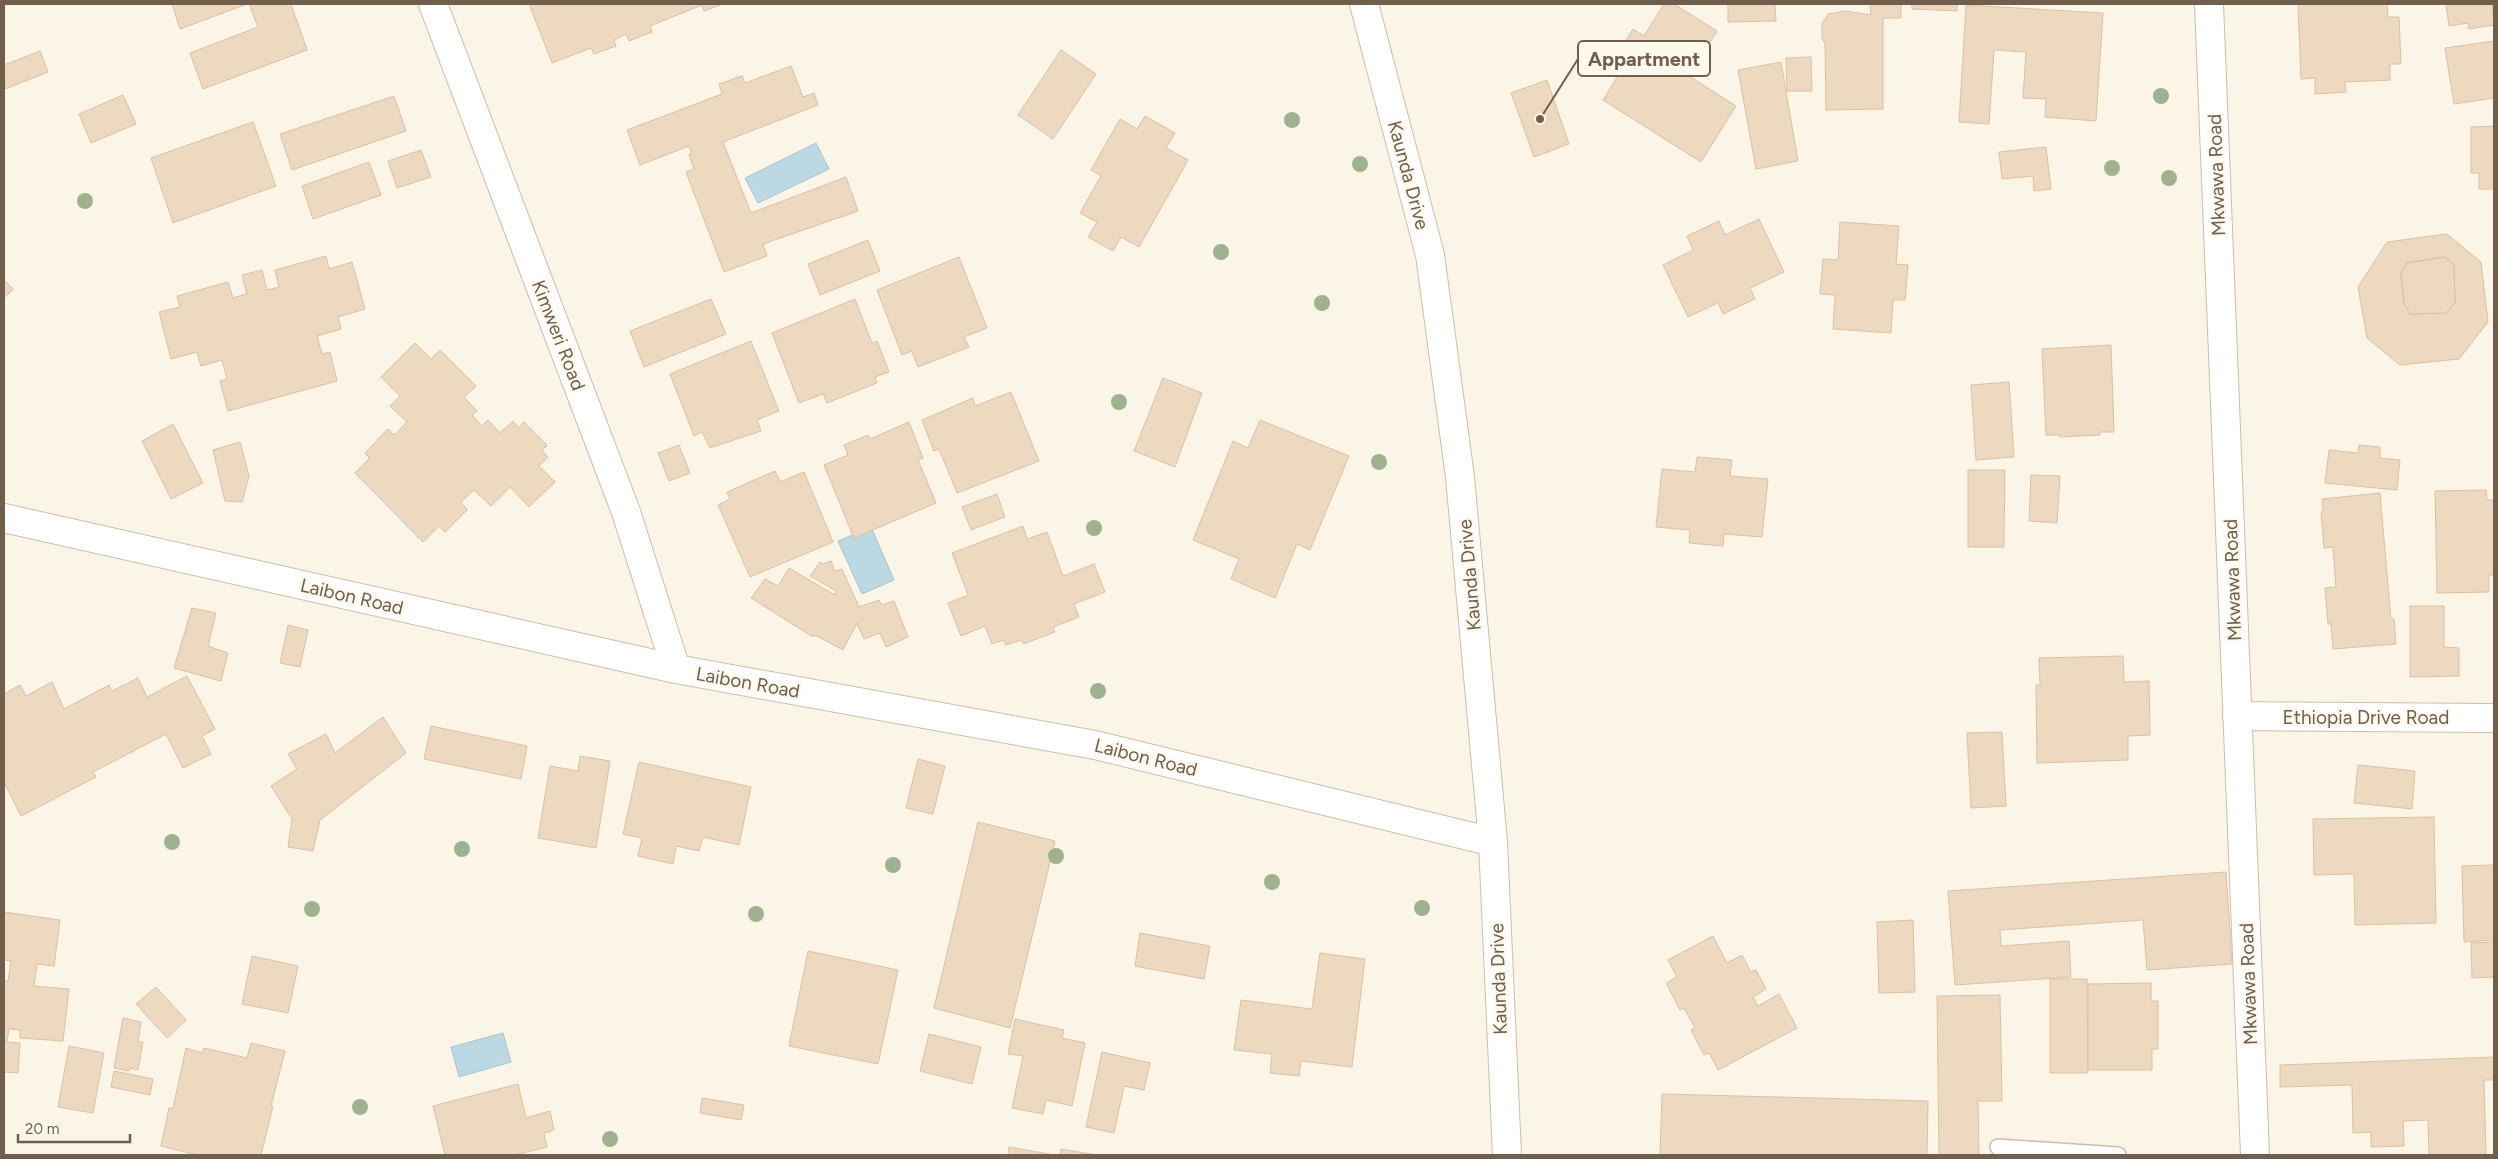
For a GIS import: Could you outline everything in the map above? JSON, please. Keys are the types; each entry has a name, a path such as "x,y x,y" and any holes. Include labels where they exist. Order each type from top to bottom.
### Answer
{"street":[{"name":"Kimweri Road","path":"433,4 626,512 676,669"},
{"name":"Kaunda Drive","path":"1364,4 1430,255 1460,477 1493,842 1507,1155"},
{"name":"Mkwawa Road","path":"2209,4 2255,1155"},
{"name":"Laibon Road","path":"4,518 676,669 1095,745 1493,842"},
{"name":"Ethiopia Drive Road","path":"2237,716 2494,718"}],"lane":[{"path":"1998,1147 2118,1155"}],"water":[{"path":"816,143 829,169 758,203 745,178"},
{"path":"871,527 894,580 862,594 838,541"},
{"path":"503,1033 511,1062 459,1077 451,1047"}],"building":[{"path":"172,4 247,4 180,29"},
{"path":"249,4 291,4 307,50 203,89 190,53 258,27"},
{"path":"529,4 723,4 704,11 702,5 650,26 652,32 629,41 626,34 614,40 616,46 594,54 591,48 552,63"},
{"path":"1664,4 1674,4 1717,31 1689,76 1736,106 1701,162 1603,100 1624,66 1614,60 1633,29 1644,36"},
{"path":"1728,4 1775,4 1776,21 1728,22"},
{"path":"1870,4 1901,4 1901,18 1883,18 1883,109 1826,110 1825,44 1822,38 1822,24 1828,14 1845,11 1871,15"},
{"path":"1912,4 1957,4 1957,11 1912,9"},
{"path":"2298,4 2387,4 2388,17 2399,17 2401,64 2390,64 2390,80 2345,82 2346,92 2315,94 2315,78 2301,79"},
{"path":"2446,4 2492,4 2494,25 2469,29 2468,23 2449,26"},
{"path":"1966,5 2103,13 2096,121 2045,117 2046,99 2023,98 2026,52 1994,50 1989,124 1959,122"},
{"path":"2494,41 2494,98 2454,104 2445,48"},
{"path":"1061,50 1096,74 1053,139 1018,115"},
{"path":"40,51 48,72 5,89 4,65"},
{"path":"1811,57 1812,91 1787,91 1786,58"},
{"path":"1781,62 1798,161 1756,169 1738,70"},
{"path":"791,66 803,97 814,93 818,105 723,142 751,213 846,177 858,211 763,244 767,256 724,272 686,172 694,169 689,154 692,153 689,146 640,165 627,130 722,94 719,84 742,76 745,83"},
{"path":"1547,80 1569,144 1534,157 1511,93"},
{"path":"123,95 136,124 91,143 79,114"},
{"path":"394,96 406,131 292,170 280,134"},
{"path":"1145,116 1175,133 1166,148 1188,160 1139,247 1121,237 1113,251 1088,237 1097,222 1080,213 1101,176 1091,170 1120,119 1137,129"},
{"path":"253,122 276,186 173,223 151,158"},
{"path":"2494,126 2494,189 2479,189 2479,173 2471,173 2471,127"},
{"path":"2046,147 2051,189 2034,191 2033,176 2002,179 1999,152"},
{"path":"421,150 431,177 397,188 388,161"},
{"path":"369,162 381,195 313,219 302,186"},
{"path":"1759,219 1784,272 1750,288 1755,299 1723,314 1718,303 1688,317 1663,265 1693,250 1687,236 1719,221 1725,235"},
{"path":"1840,222 1899,226 1896,264 1908,265 1905,300 1893,300 1891,333 1833,329 1835,295 1820,294 1823,259 1838,260"},
{"path":"2447,234 2481,262 2488,322 2459,359 2400,365 2367,338 2358,287 2387,242","holes":["2445,257 2454,265 2455,303 2446,313 2410,314 2404,304 2401,273 2407,263"]},
{"path":"868,240 880,271 820,295 808,264"},
{"path":"326,256 329,269 352,262 365,309 338,317 341,329 317,336 322,354 330,352 337,381 228,411 220,381 227,379 222,360 201,366 197,352 171,359 159,312 180,307 177,296 228,282 233,298 247,294 242,275 262,270 267,290 279,287 275,270"},
{"path":"959,257 987,328 964,337 969,347 918,367 912,351 902,355 877,290"},
{"path":"2445,257 2454,265 2455,303 2446,313 2410,314 2404,304 2401,273 2407,263"},
{"path":"4,280 13,289 4,298"},
{"path":"711,299 726,334 644,367 630,331"},
{"path":"855,299 872,343 877,341 889,372 875,377 877,383 827,403 823,394 799,403 772,333"},
{"path":"751,341 779,411 757,420 761,431 710,448 702,432 694,436 670,374"},
{"path":"415,343 431,359 440,350 476,386 464,397 477,411 472,415 482,426 488,420 500,433 513,421 519,428 524,422 547,445 542,450 548,457 539,466 555,482 529,507 510,487 491,506 474,490 461,502 467,510 445,532 439,526 423,542 355,473 370,458 365,453 388,429 394,435 407,422 390,406 400,396 381,377"},
{"path":"2111,345 2114,432 2100,432 2100,435 2060,437 2060,435 2046,435 2042,349"},
{"path":"1163,378 1202,393 1175,467 1134,451"},
{"path":"2009,382 2014,457 1976,460 1971,385"},
{"path":"1011,392 1039,461 957,493 939,449 934,451 922,420 973,398 975,406"},
{"path":"1260,420 1349,456 1310,550 1297,544 1275,598 1231,579 1239,559 1193,540 1233,441 1248,448"},
{"path":"909,422 923,458 918,460 936,503 854,538 824,465 848,455 844,445 868,435 870,439"},
{"path":"173,424 203,483 171,499 142,441"},
{"path":"240,442 249,476 242,502 225,501 213,450"},
{"path":"679,445 690,473 669,481 658,453"},
{"path":"2359,445 2380,447 2380,458 2400,460 2397,490 2325,483 2329,450 2358,453"},
{"path":"1697,457 1732,460 1730,476 1768,479 1762,537 1724,534 1723,546 1689,543 1690,530 1656,527 1662,469 1695,472"},
{"path":"1968,470 2005,470 2004,547 1968,547"},
{"path":"775,471 780,482 804,472 833,542 750,577 718,505 730,499 727,492"},
{"path":"2031,475 2060,476 2057,523 2029,521"},
{"path":"2486,490 2487,500 2494,500 2494,575 2489,575 2489,592 2437,593 2435,491"},
{"path":"2380,493 2391,619 2394,619 2396,644 2333,649 2331,624 2328,624 2325,588 2336,587 2333,547 2324,548 2321,512 2323,511 2322,499"},
{"path":"997,494 1005,517 971,530 962,507"},
{"path":"1023,526 1027,539 1047,532 1063,576 1094,564 1105,592 1074,604 1079,617 1053,627 1055,632 1023,644 1022,640 1006,645 1003,640 992,644 985,626 961,636 948,603 968,595 952,553"},
{"path":"831,561 835,571 842,569 859,607 879,600 882,605 894,601 908,637 886,647 880,633 864,639 857,623 843,650 815,635 813,637 751,598 765,579 778,586 789,568 835,595 836,591 810,576 820,562 823,564"},
{"path":"2410,606 2444,606 2444,647 2459,648 2459,676 2410,677"},
{"path":"192,608 216,613 208,646 228,653 221,681 174,668"},
{"path":"288,625 308,630 300,667 280,663"},
{"path":"2123,656 2124,682 2149,681 2150,735 2128,736 2128,760 2037,763 2036,685 2040,685 2039,658"},
{"path":"187,676 215,729 202,736 211,754 183,768 166,734 93,772 96,777 21,816 4,782 4,694 20,685 26,696 52,682 64,709 109,685 112,691 138,678 147,697"},
{"path":"383,717 406,753 320,820 313,851 288,847 292,819 271,786 297,769 288,754 326,734 335,753"},
{"path":"431,726 527,746 521,779 424,759"},
{"path":"2002,732 2006,806 1971,808 1967,733"},
{"path":"580,756 610,761 596,848 538,838 550,766 578,771"},
{"path":"918,759 945,766 933,814 906,808"},
{"path":"639,762 751,787 739,845 703,837 699,851 676,846 673,864 638,856 642,838 623,834"},
{"path":"2358,765 2415,771 2412,809 2354,803"},
{"path":"2434,817 2436,923 2355,925 2354,874 2314,875 2313,819"},
{"path":"978,822 1055,841 1010,1028 934,1008"},
{"path":"2494,865 2494,940 2464,942 2462,866"},
{"path":"2226,872 2232,964 2147,970 2143,920 2000,930 2001,946 2069,941 2071,977 1955,985 1948,891"},
{"path":"4,912 60,920 54,966 37,964 34,986 69,989 63,1041 20,1038 20,1030 9,1029 7,1042 20,1043 18,1073 4,1072 4,981 8,981 11,961 4,960"},
{"path":"1913,920 1915,992 1879,993 1877,922"},
{"path":"1140,933 1210,946 1204,979 1135,966"},
{"path":"1713,936 1727,963 1742,955 1751,972 1756,970 1766,989 1753,997 1758,1006 1779,994 1797,1028 1718,1070 1709,1053 1704,1055 1691,1030 1695,1028 1684,1008 1680,1010 1666,983 1677,977 1668,960"},
{"path":"2494,942 2494,977 2472,978 2471,943"},
{"path":"808,951 898,970 878,1064 789,1046"},
{"path":"1320,953 1365,959 1352,1067 1301,1061 1299,1076 1270,1073 1272,1054 1234,1050 1241,1000 1312,1009"},
{"path":"252,956 298,966 288,1013 242,1004"},
{"path":"2050,979 2087,979 2088,1073 2050,1073"},
{"path":"2151,983 2151,1001 2158,1001 2158,1049 2152,1049 2152,1070 2088,1070 2088,984"},
{"path":"156,987 186,1020 167,1038 136,1004"},
{"path":"2000,995 2002,1101 1978,1101 1979,1155 1939,1155 1937,996"},
{"path":"123,1018 141,1022 138,1042 143,1042 138,1070 130,1068 129,1071 114,1068"},
{"path":"1015,1019 1064,1030 1062,1038 1085,1043 1072,1106 1046,1100 1043,1114 1012,1108 1023,1056 1008,1054"},
{"path":"929,1034 981,1047 972,1084 920,1071"},
{"path":"251,1043 285,1051 261,1155 197,1155 161,1146 169,1108 173,1108 186,1048 202,1053 204,1048 247,1058"},
{"path":"69,1046 104,1053 93,1113 58,1107"},
{"path":"1102,1052 1150,1063 1144,1090 1124,1086 1114,1133 1086,1127"},
{"path":"2494,1057 2494,1080 2484,1080 2486,1155 2429,1155 2428,1120 2403,1121 2404,1146 2371,1147 2371,1132 2353,1133 2352,1085 2280,1087 2280,1065"},
{"path":"114,1071 153,1079 150,1095 111,1087"},
{"path":"518,1084 526,1118 550,1111 554,1130 544,1133 547,1147 515,1155 445,1155 433,1106"},
{"path":"1662,1094 1928,1101 1927,1155 1660,1155"},
{"path":"702,1098 744,1105 741,1120 700,1113"},
{"path":"1009,1147 1055,1155 1008,1155"},
{"path":"1061,1149 1097,1155 1060,1155"}],"place":[{"name":"Appartment","path":"1540,119"}]}
